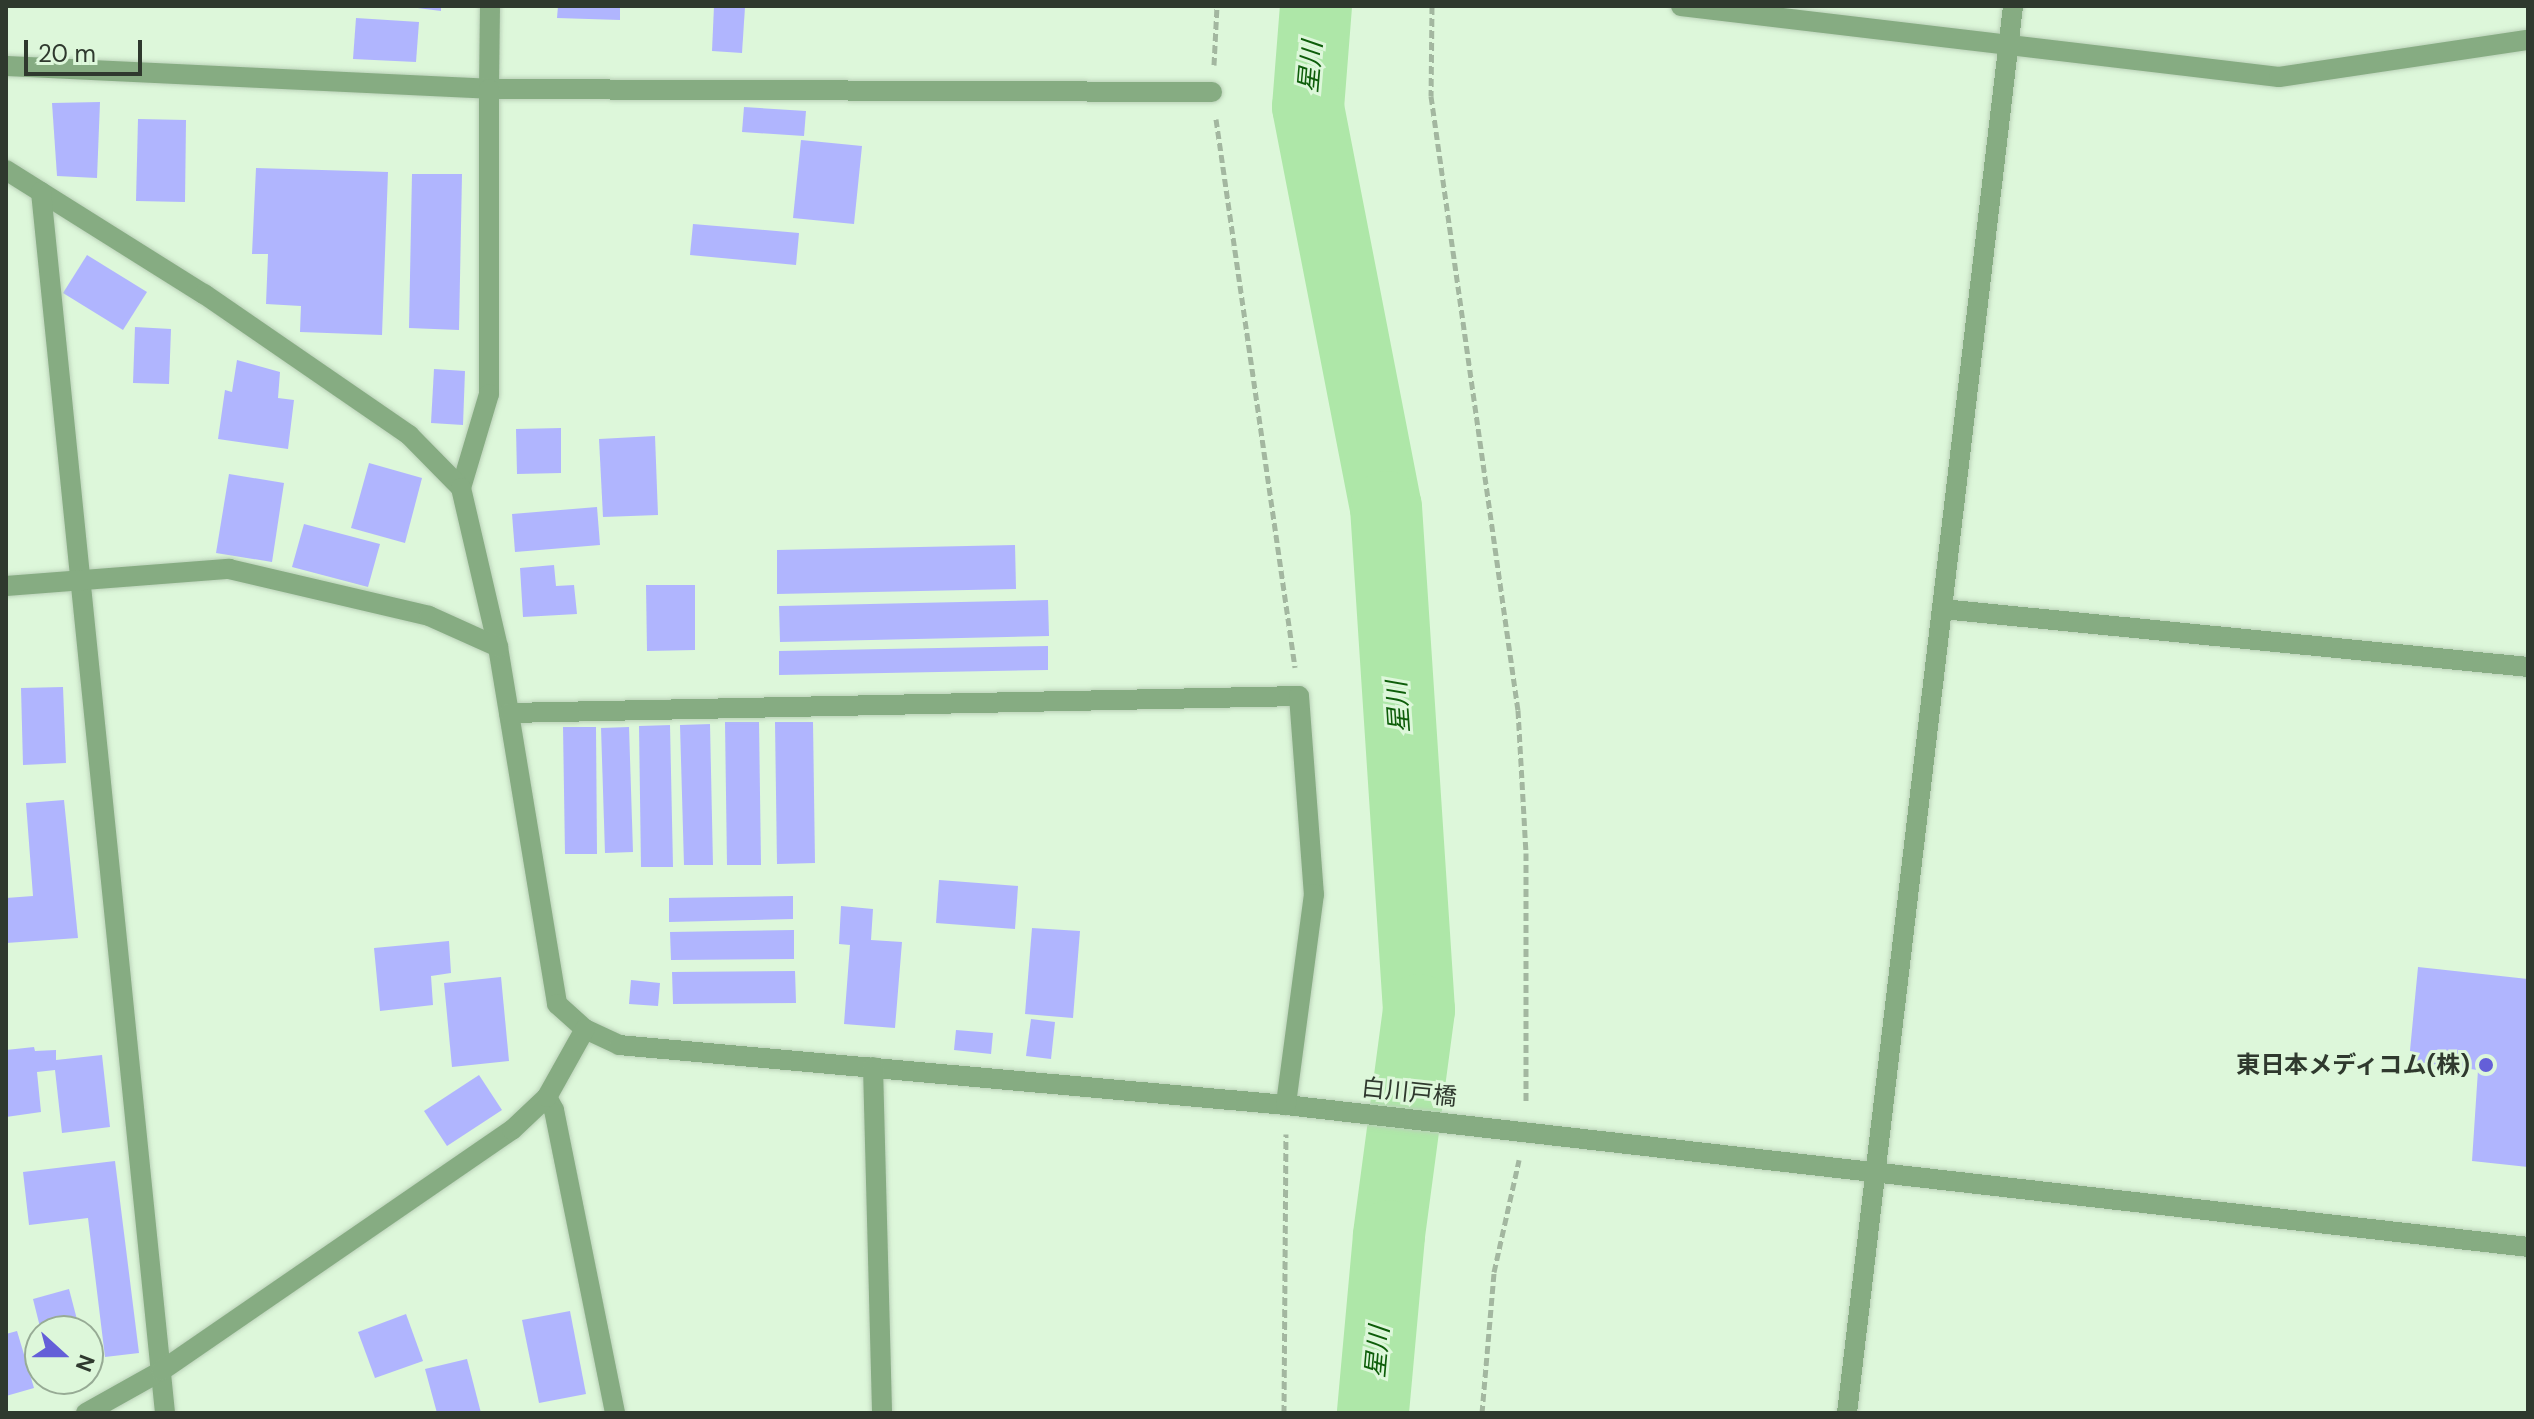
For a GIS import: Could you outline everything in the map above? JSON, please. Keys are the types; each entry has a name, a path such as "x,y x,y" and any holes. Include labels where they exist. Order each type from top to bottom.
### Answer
{"street":[{"path":"6,170 204,294 409,435 461,488 489,394 490,6"},
{"path":"1681,6 2008,48 2279,77 2528,40"},
{"path":"1847,1413 2013,6"},
{"path":"6,66 489,89 1212,92"},
{"path":"41,192 124,1048 165,1413"},
{"name":"白川戸橋","path":"461,488 498,647 557,1004 585,1029 619,1045 647,1051 873,1067 1286,1105 1526,1131 1875,1175 2528,1247"},
{"path":"6,586 229,569 429,616 498,647"},
{"path":"1942,609 2528,667"},
{"path":"509,713 1299,696 1314,894 1286,1105"},
{"path":"86,1413 161,1371 512,1130 547,1097 585,1029"},
{"path":"873,1067 882,1413"},
{"path":"547,1097 554,1110 615,1413"}],"path":[{"path":"1217,6 1212,92 1299,696"},
{"path":"1432,6 1431,96 1518,710 1526,853 1526,1131 1494,1272 1482,1413"},
{"path":"1284,1413 1286,1105"}],"building":[{"path":"402,6 441,6 441,11"},
{"path":"558,6 620,6 620,20 557,18"},
{"path":"714,6 745,7 742,53 712,51"},
{"path":"356,18 419,22 416,62 353,59"},
{"path":"100,102 97,178 57,176 52,103"},
{"path":"744,107 806,111 804,136 742,132"},
{"path":"138,119 186,120 185,202 136,201"},
{"path":"801,140 862,146 854,224 793,218"},
{"path":"256,168 388,172 382,335 300,332 301,306 266,304 268,254 252,254"},
{"path":"412,174 462,174 459,330 409,328"},
{"path":"693,224 799,233 796,265 690,255"},
{"path":"87,255 147,292 123,330 63,293"},
{"path":"135,327 171,329 169,384 133,383"},
{"path":"237,360 280,372 278,398 294,400 288,449 218,439 225,390 232,392"},
{"path":"434,369 465,371 463,425 431,423"},
{"path":"561,428 561,473 517,474 516,429"},
{"path":"655,436 658,515 603,517 599,439"},
{"path":"369,463 422,478 405,543 351,528"},
{"path":"229,474 284,483 272,562 216,553"},
{"path":"597,507 600,545 515,552 512,514"},
{"path":"304,524 380,544 368,587 292,567"},
{"path":"1015,545 1016,589 777,594 777,550"},
{"path":"554,565 556,586 574,585 577,614 523,617 520,568"},
{"path":"646,585 695,585 695,650 647,651"},
{"path":"1048,600 1049,636 780,642 779,606"},
{"path":"1048,646 1048,670 779,675 779,651"},
{"path":"63,687 66,763 23,765 21,688"},
{"path":"725,722 759,722 761,865 727,865"},
{"path":"775,722 813,722 815,863 777,864"},
{"path":"710,724 713,865 684,865 680,725"},
{"path":"670,725 673,867 641,867 639,726"},
{"path":"563,727 596,727 597,854 565,854"},
{"path":"629,727 633,852 605,853 601,728"},
{"path":"64,800 78,938 6,943 6,898 33,896 26,803"},
{"path":"939,880 1018,886 1015,929 936,923"},
{"path":"793,896 793,919 669,922 669,898"},
{"path":"841,906 873,909 871,940 902,942 895,1028 844,1024 850,945 839,944"},
{"path":"1032,928 1080,931 1073,1018 1025,1014"},
{"path":"794,930 794,959 671,960 670,932"},
{"path":"449,941 451,973 431,976 433,1005 380,1011 374,948"},
{"name":"東日本メディコム(株)","path":"2418,967 2528,979 2528,1167 2472,1161 2478,1070 2409,1061"},
{"path":"795,971 796,1003 673,1004 672,972"},
{"path":"501,977 509,1061 452,1067 444,983"},
{"path":"631,980 660,983 658,1006 629,1004"},
{"path":"1031,1019 1055,1022 1051,1059 1026,1056"},
{"path":"956,1030 993,1033 991,1054 954,1050"},
{"path":"34,1047 35,1051 56,1050 56,1060 102,1055 110,1127 62,1133 55,1070 37,1072 41,1112 6,1117 6,1050"},
{"path":"479,1075 502,1110 447,1146 424,1111"},
{"path":"115,1161 139,1353 105,1357 104,1315 100,1315 88,1218 29,1225 23,1172"},
{"path":"69,1289 76,1315 37,1315 33,1299"},
{"path":"570,1311 586,1394 539,1403 522,1320"},
{"path":"406,1314 423,1361 375,1378 358,1332"},
{"path":"17,1331 24,1354 24,1391 6,1396 6,1334"},
{"path":"467,1359 481,1413 437,1413 425,1369"}],"waterway":[{"name":"星川","path":"1316,6 1308,107 1386,507 1419,1010 1389,1236 1373,1413"}],"place":[{"name":"東日本メディコム(株)","path":"2486,1065"}]}
